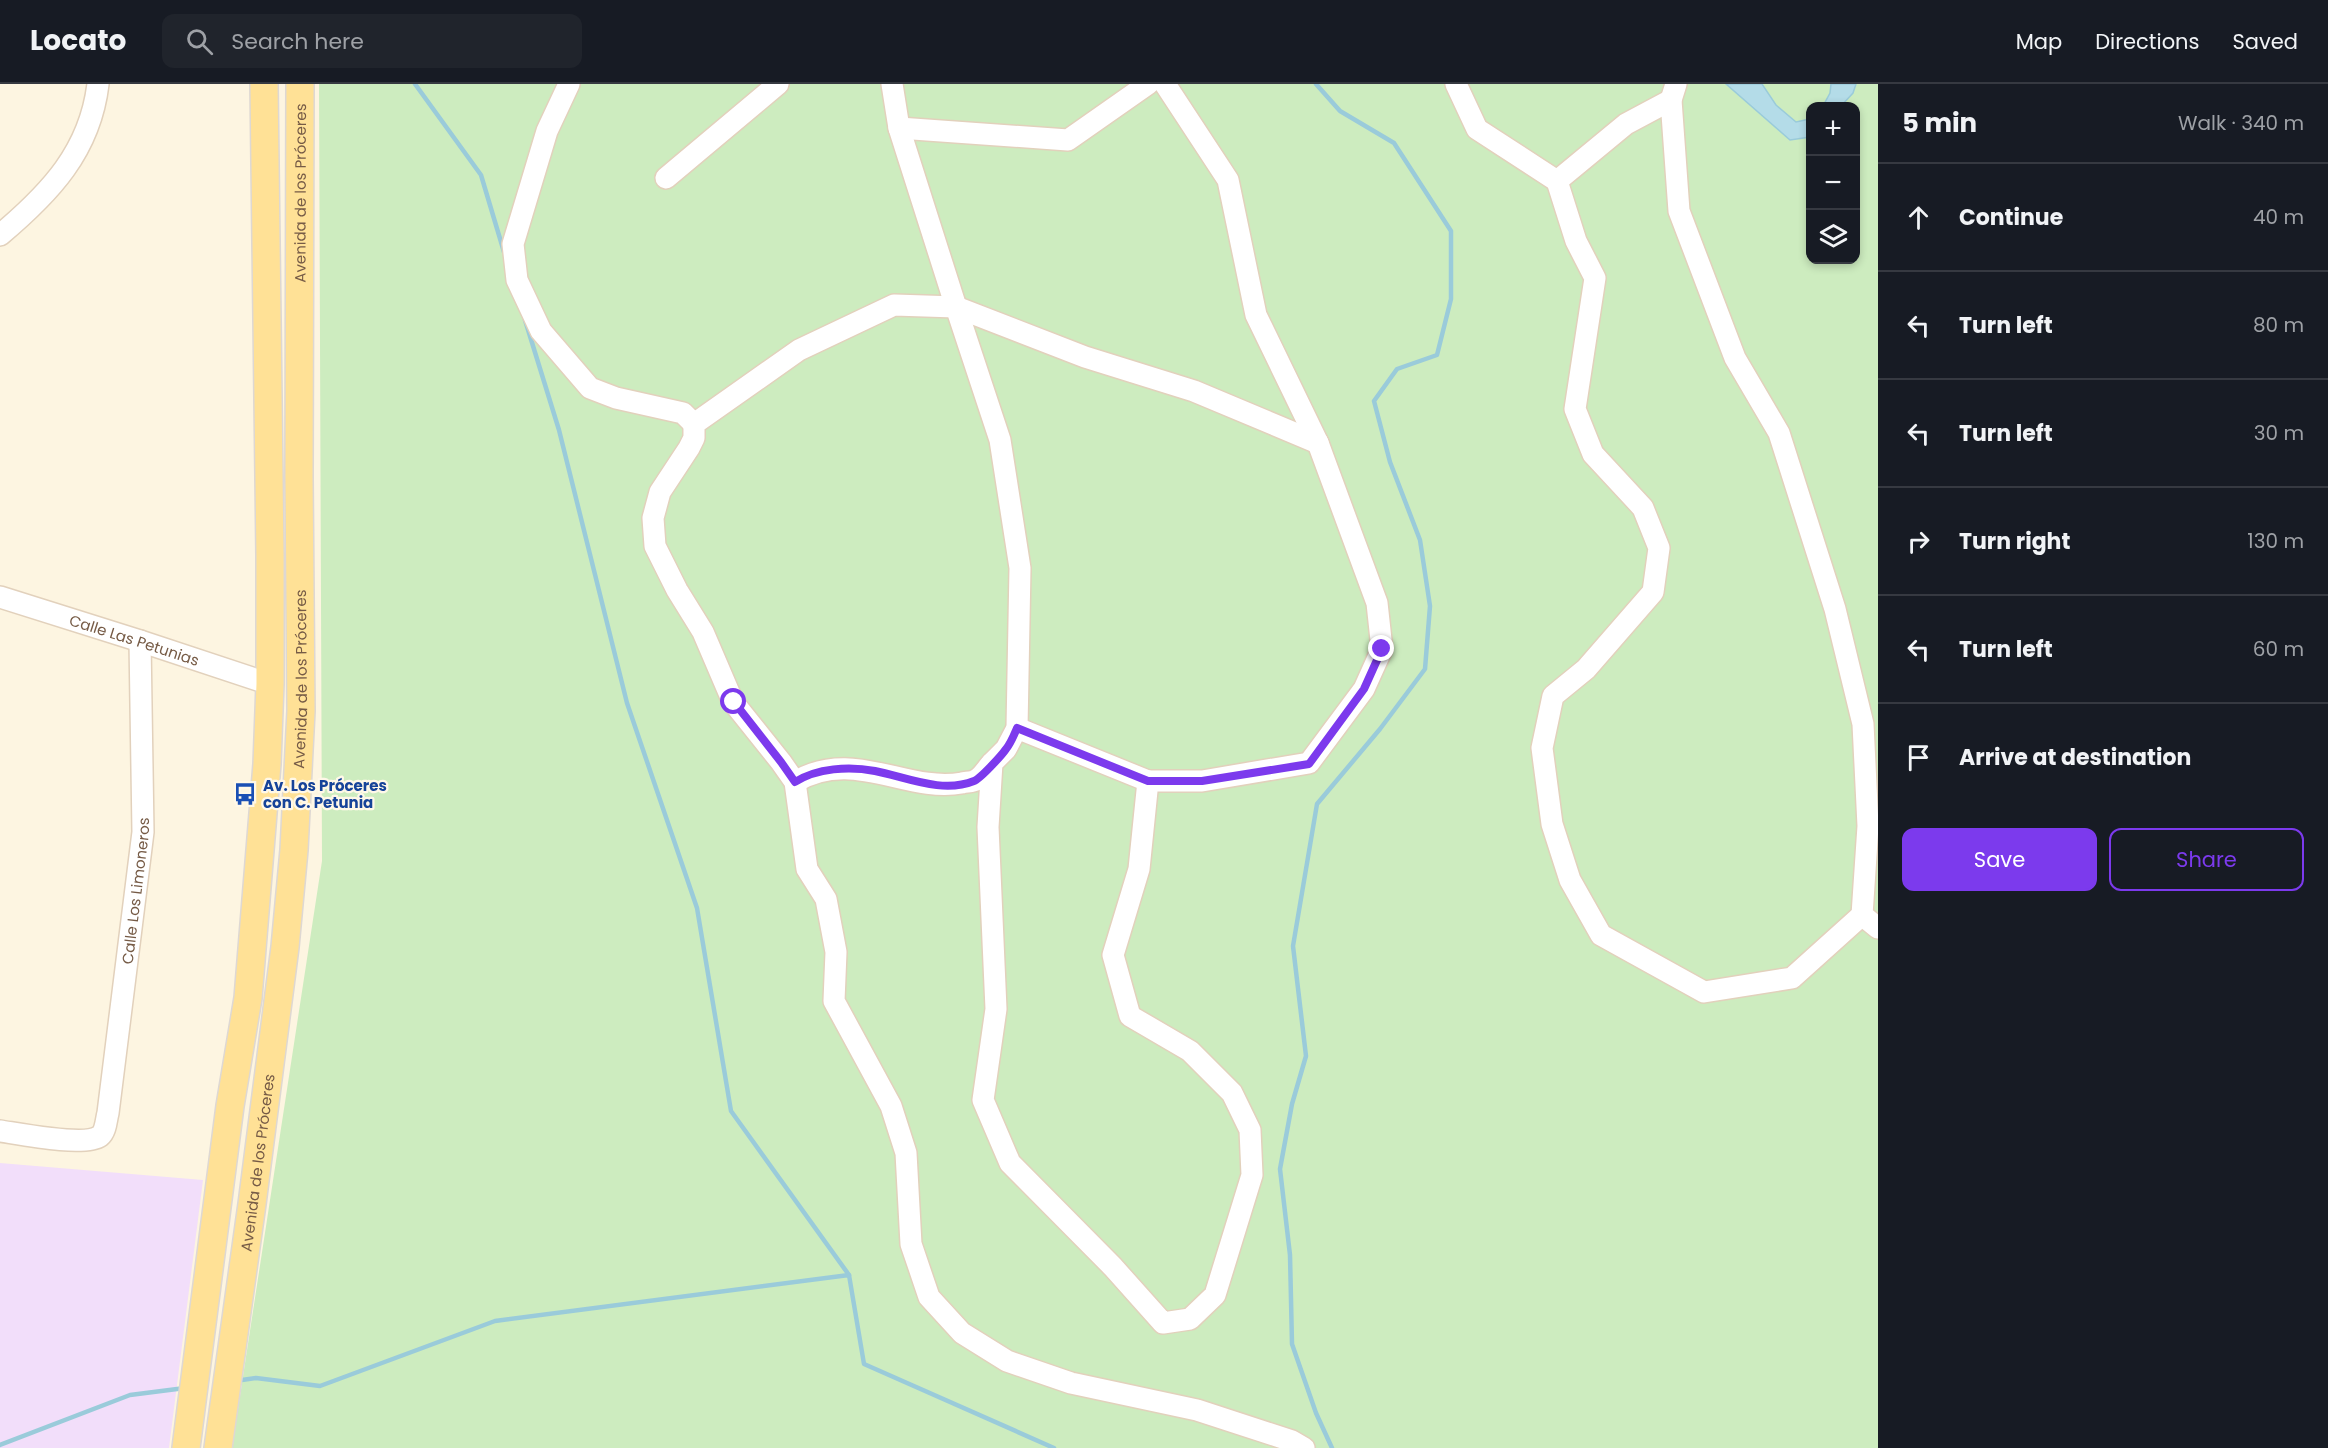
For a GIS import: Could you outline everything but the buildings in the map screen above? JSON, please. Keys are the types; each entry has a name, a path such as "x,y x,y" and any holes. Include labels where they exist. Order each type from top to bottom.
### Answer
{"main road":[{"name":"Avenida de los Próceres","path":"186,1448 230,1106 248,998 262,838 270,684 264,84"},
{"name":"Avenida de los Próceres","path":"218,1448 282,969 295,839 302,688 299,478 300,84"}],"street":[{"path":"0,234 36,204 56,182 75,154 89,124 98,84"},
{"path":"569,84 547,131 513,244 517,280 540,331 590,388 616,398 683,413 694,424 694,438 660,492 653,518 655,546 677,590 703,632 734,702 795,782 807,869 826,899 836,952 834,1001 891,1106 906,1153 911,1244 929,1297 962,1333 1007,1361 1071,1383 1197,1410 1292,1441 1304,1448"},
{"path":"666,178 777,84"},
{"path":"795,782 809,773 842,769 873,770 916,782 948,786 976,781 1006,749 1017,728 1020,568 1000,440 899,128 892,84"},
{"path":"899,128 1068,140 1148,84"},
{"path":"1017,728 1148,781 1202,781 1309,764 1364,689 1382,649 1377,603 1317,443 1256,315 1228,180 1165,84"},
{"path":"1456,84 1476,129 1557,180 1576,241 1595,278 1575,409 1593,454 1643,508 1659,548 1653,592 1586,669 1553,696 1542,748 1552,824 1570,880 1601,935 1704,992 1792,978 1870,922 1868,826 1863,724 1835,609 1779,433 1735,358 1679,211 1674,92"},
{"path":"1557,180 1626,124 1674,92"},
{"path":"694,424 799,350 894,305 956,307 1085,357 1194,391 1317,443"},
{"name":"Calle Las Petunias","path":"0,597 270,684"},
{"name":"Calle Los Limoneros","path":"0,1131 75,1141 97,1138 103,1133 108,1113 143,832 140,641"},
{"path":"992,763 988,827 996,1008 982,1100 1010,1163 1113,1268 1163,1323 1190,1318 1215,1295 1252,1175 1250,1130 1232,1093 1191,1051 1130,1016 1113,955 1139,869 1148,781"}],"shaded area":[{"path":"0,1163 203,1180 169,1448 0,1448"}],"green space":[{"path":"319,84 1878,84 1878,1448 232,1448 322,861"}],"water":[{"path":"1726,84 1762,84 1776,105 1796,122 1806,120 1806,138 1790,140"},
{"path":"1831,84 1856,84 1853,93 1845,102 1825,102 1830,93"}],"waterway":[{"path":"415,84 481,175 504,252"},
{"path":"1316,84 1340,111 1394,143 1451,231 1451,299 1437,355 1397,369 1374,401 1390,462 1420,540 1430,606 1425,669 1380,729 1317,804 1293,946 1306,1056 1292,1104 1280,1169 1290,1255 1292,1344 1316,1413 1332,1448"},
{"path":"525,320 559,430 627,703 697,908 731,1111 849,1275"},
{"path":"235,1381 256,1378 320,1386 495,1321 849,1275 864,1364 1054,1448"},
{"path":"0,1445 130,1395 185,1388"}],"place":[{"name":"Av. Los Próceres con C. Petunia","path":"245,794"}],"route":[{"path":"734,702 795,782 809,773 842,769 873,770 916,782 948,786 976,781 1006,749 1017,728 1148,781 1202,781 1309,764 1364,689 1382,649"}]}
